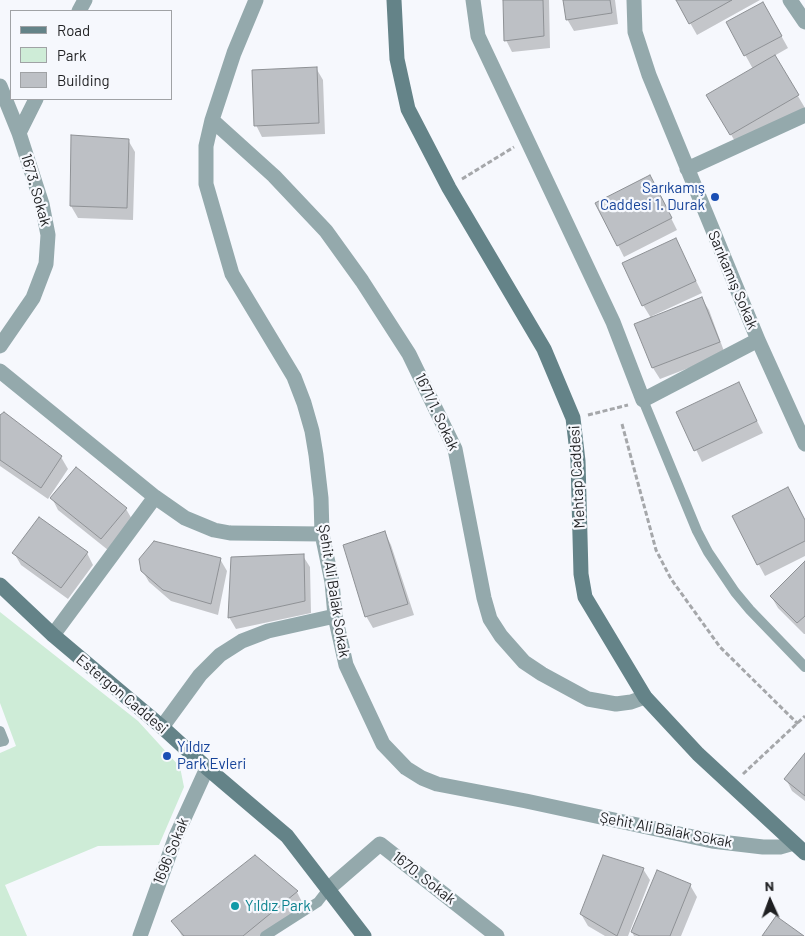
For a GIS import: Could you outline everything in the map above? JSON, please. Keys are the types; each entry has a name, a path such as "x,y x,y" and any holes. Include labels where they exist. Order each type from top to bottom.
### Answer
{"main road":[{"name":"Mehtap Caddesi","path":"394,0 397,60 408,109 449,188 544,348 573,418 578,461 581,574 584,597 645,697 698,754 800,848"},
{"name":"Estergon Caddesi","path":"0,585 54,636 288,836 364,936"}],"street":[{"name":"Şehit Ali Balak Sokak","path":"256,0 234,53 212,120 206,146 206,184 232,274 294,377 304,402 316,455 321,498 322,534 332,582 335,616 346,665 383,744 406,768 422,778 437,784 712,841 764,848 800,848"},
{"path":"473,0 478,36 613,322 643,400 758,340"},
{"name":"Sarıkamış Sokak","path":"634,0 636,32 643,58 758,340 805,444"},
{"path":"790,0 805,22"},
{"name":"1673. Sokak","path":"0,346 33,298 46,264 48,235 42,204 19,133 2,94"},
{"path":"19,133 36,100"},
{"path":"687,169 805,115"},
{"name":"1671/1. Sokak","path":"212,120 274,176 326,231 362,281 409,354 455,449 484,598 490,619 501,636 524,662 588,699 616,704 631,702 645,697"},
{"path":"0,371 155,498 185,518 199,525 230,533 322,534"},
{"path":"54,636 155,498"},
{"path":"162,727 200,675 220,655 242,641 268,631 335,616"},
{"name":"1696 Sokak","path":"140,936 176,836 207,768"},
{"name":"1670. Sokak","path":"328,889 380,844 498,936"}],"lane":[{"path":"643,400 697,531 708,552 721,573 745,604 805,667"},
{"path":"0,731 4,741 0,742"},
{"path":"265,936 318,902 328,889"}],"path":[{"path":"449,188 527,139"},
{"path":"573,418 598,414 643,400"},
{"path":"622,424 656,550 671,579 720,647 798,724"},
{"path":"732,785 805,716"}],"green space":[{"path":"0,612 138,721 180,767 184,787 159,845 98,846 5,885 27,936 0,936 0,753 16,746 0,703"}],"building":[{"path":"503,0 543,0 544,36 504,41"},
{"path":"563,0 610,0 612,13 566,20"},
{"path":"676,0 732,0 689,24"},
{"path":"763,2 782,36 744,56 726,22"},
{"path":"775,55 799,95 730,135 706,95"},
{"path":"317,67 319,123 254,126 252,70"},
{"path":"71,135 129,139 127,208 70,206"},
{"path":"650,175 672,218 617,246 595,203"},
{"path":"676,238 696,281 642,306 622,263"},
{"path":"702,297 720,342 652,368 634,324"},
{"path":"739,382 757,421 694,451 676,412"},
{"path":"4,412 62,456 41,488 0,460 0,415"},
{"path":"76,467 127,508 101,539 50,498"},
{"path":"788,487 805,520 805,541 757,565 732,516"},
{"path":"39,517 88,552 61,588 12,553"},
{"path":"385,531 408,604 365,617 343,545"},
{"path":"154,541 221,558 211,604 163,590 141,571 139,559"},
{"path":"304,554 305,601 228,618 231,557"},
{"path":"805,561 805,616 797,623 770,596"},
{"path":"805,753 805,796 784,779"},
{"name":"Yıldız Park","path":"255,855 298,891 243,936 184,936 171,921"},
{"path":"603,855 644,868 617,936 580,914"},
{"path":"657,870 691,884 670,936 640,936 631,932"},
{"path":"776,916 804,936 762,936"}],"place":[{"name":"Sarıkamış Caddesi 1. Durak","path":"715,197"},
{"name":"Yıldız Park Evleri","path":"167,756"},
{"name":"Yıldız Park","path":"235,906"}]}
